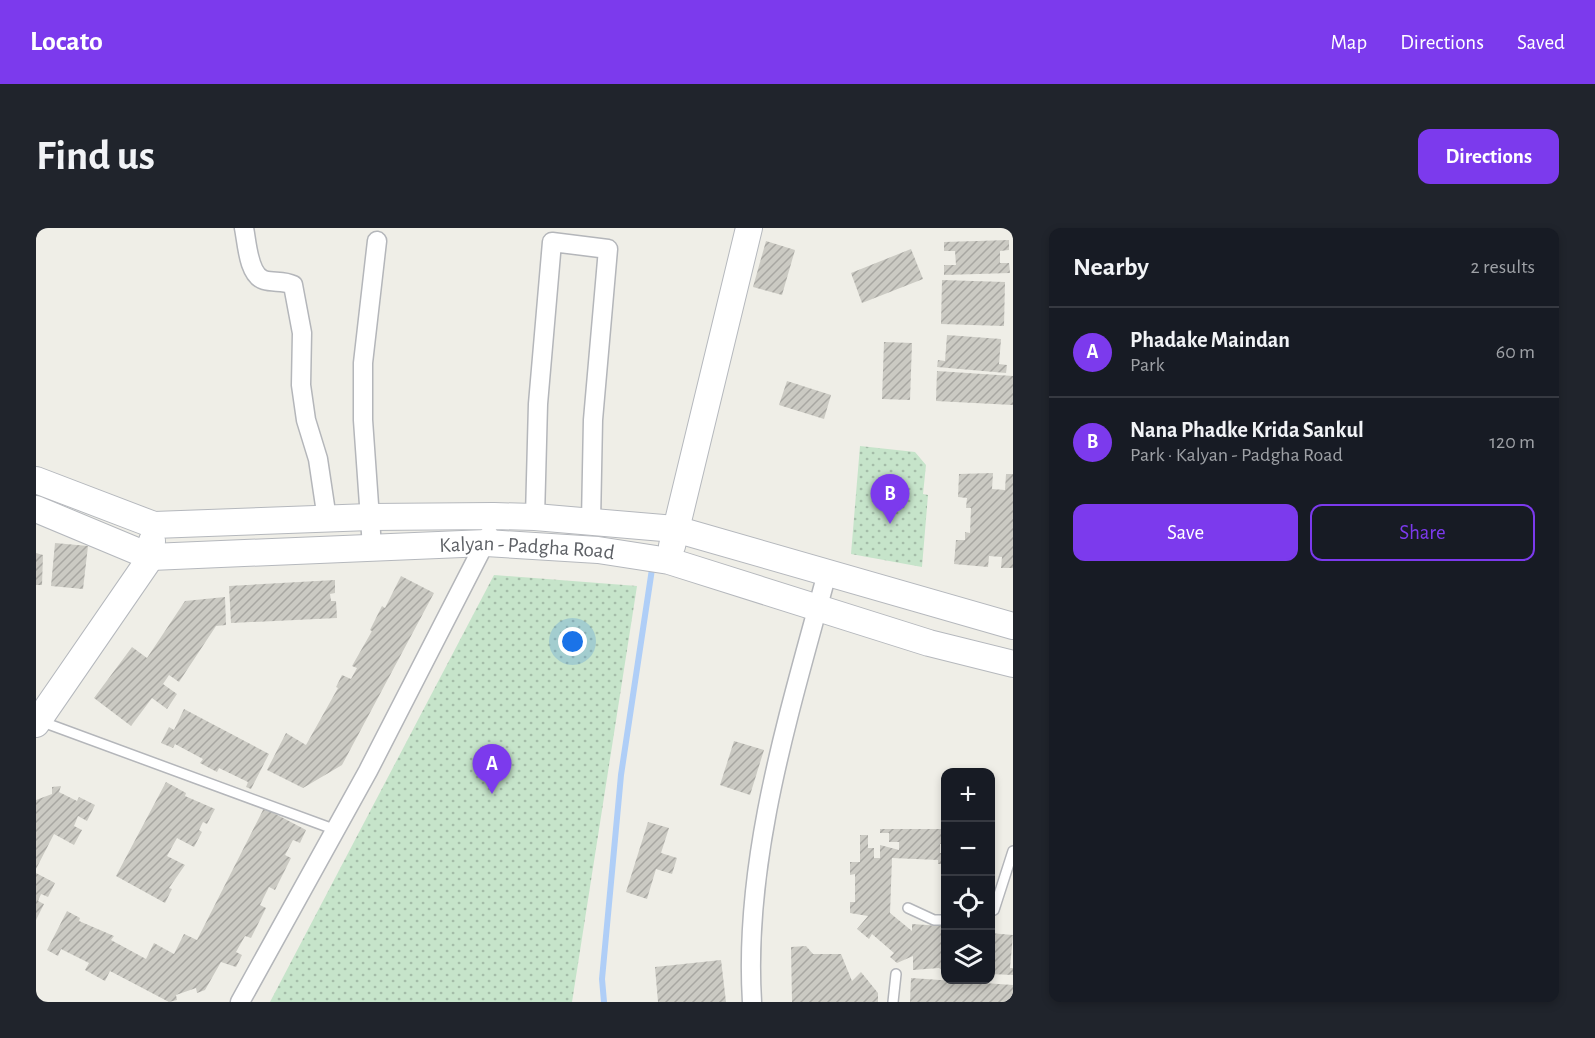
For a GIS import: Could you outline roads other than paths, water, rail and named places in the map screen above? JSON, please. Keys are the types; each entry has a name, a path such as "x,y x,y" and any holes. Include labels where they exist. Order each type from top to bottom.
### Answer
{"main road":[{"path":"669,561 749,228"},
{"name":"Kalyan - Padgha Road","path":"36,480 154,525 370,517 494,516 535,517 675,529 941,608 1013,627"},
{"name":"Kalyan - Padgha Road","path":"36,509 151,557 486,543 598,550 669,561 818,606 929,643 1013,664"},
{"path":"37,723 100,635 151,557 154,525"},
{"path":"929,643 941,608"}],"street":[{"path":"244,228 252,265 259,278 267,281 283,280 292,285 302,333 302,385 306,420 318,459 327,519"},
{"path":"372,547 363,420 363,363 377,241"},
{"path":"535,517 538,404 552,242 608,249 592,420 591,522"},
{"path":"240,1002 336,830 486,543 494,516"},
{"path":"752,1002 749,958 753,900 769,803 827,573"}],"lane":[{"path":"37,723 336,830"},
{"path":"995,907 1013,851"},
{"path":"908,908 934,920 941,920"},
{"path":"893,1002 896,974"}],"waterway":[{"path":"604,1002 602,979 621,775 652,569"}],"place":[{"name":"Nana Phadke Krida Sankul","path":"890,524"},
{"name":"Phadake Maindan","path":"492,794"}]}
